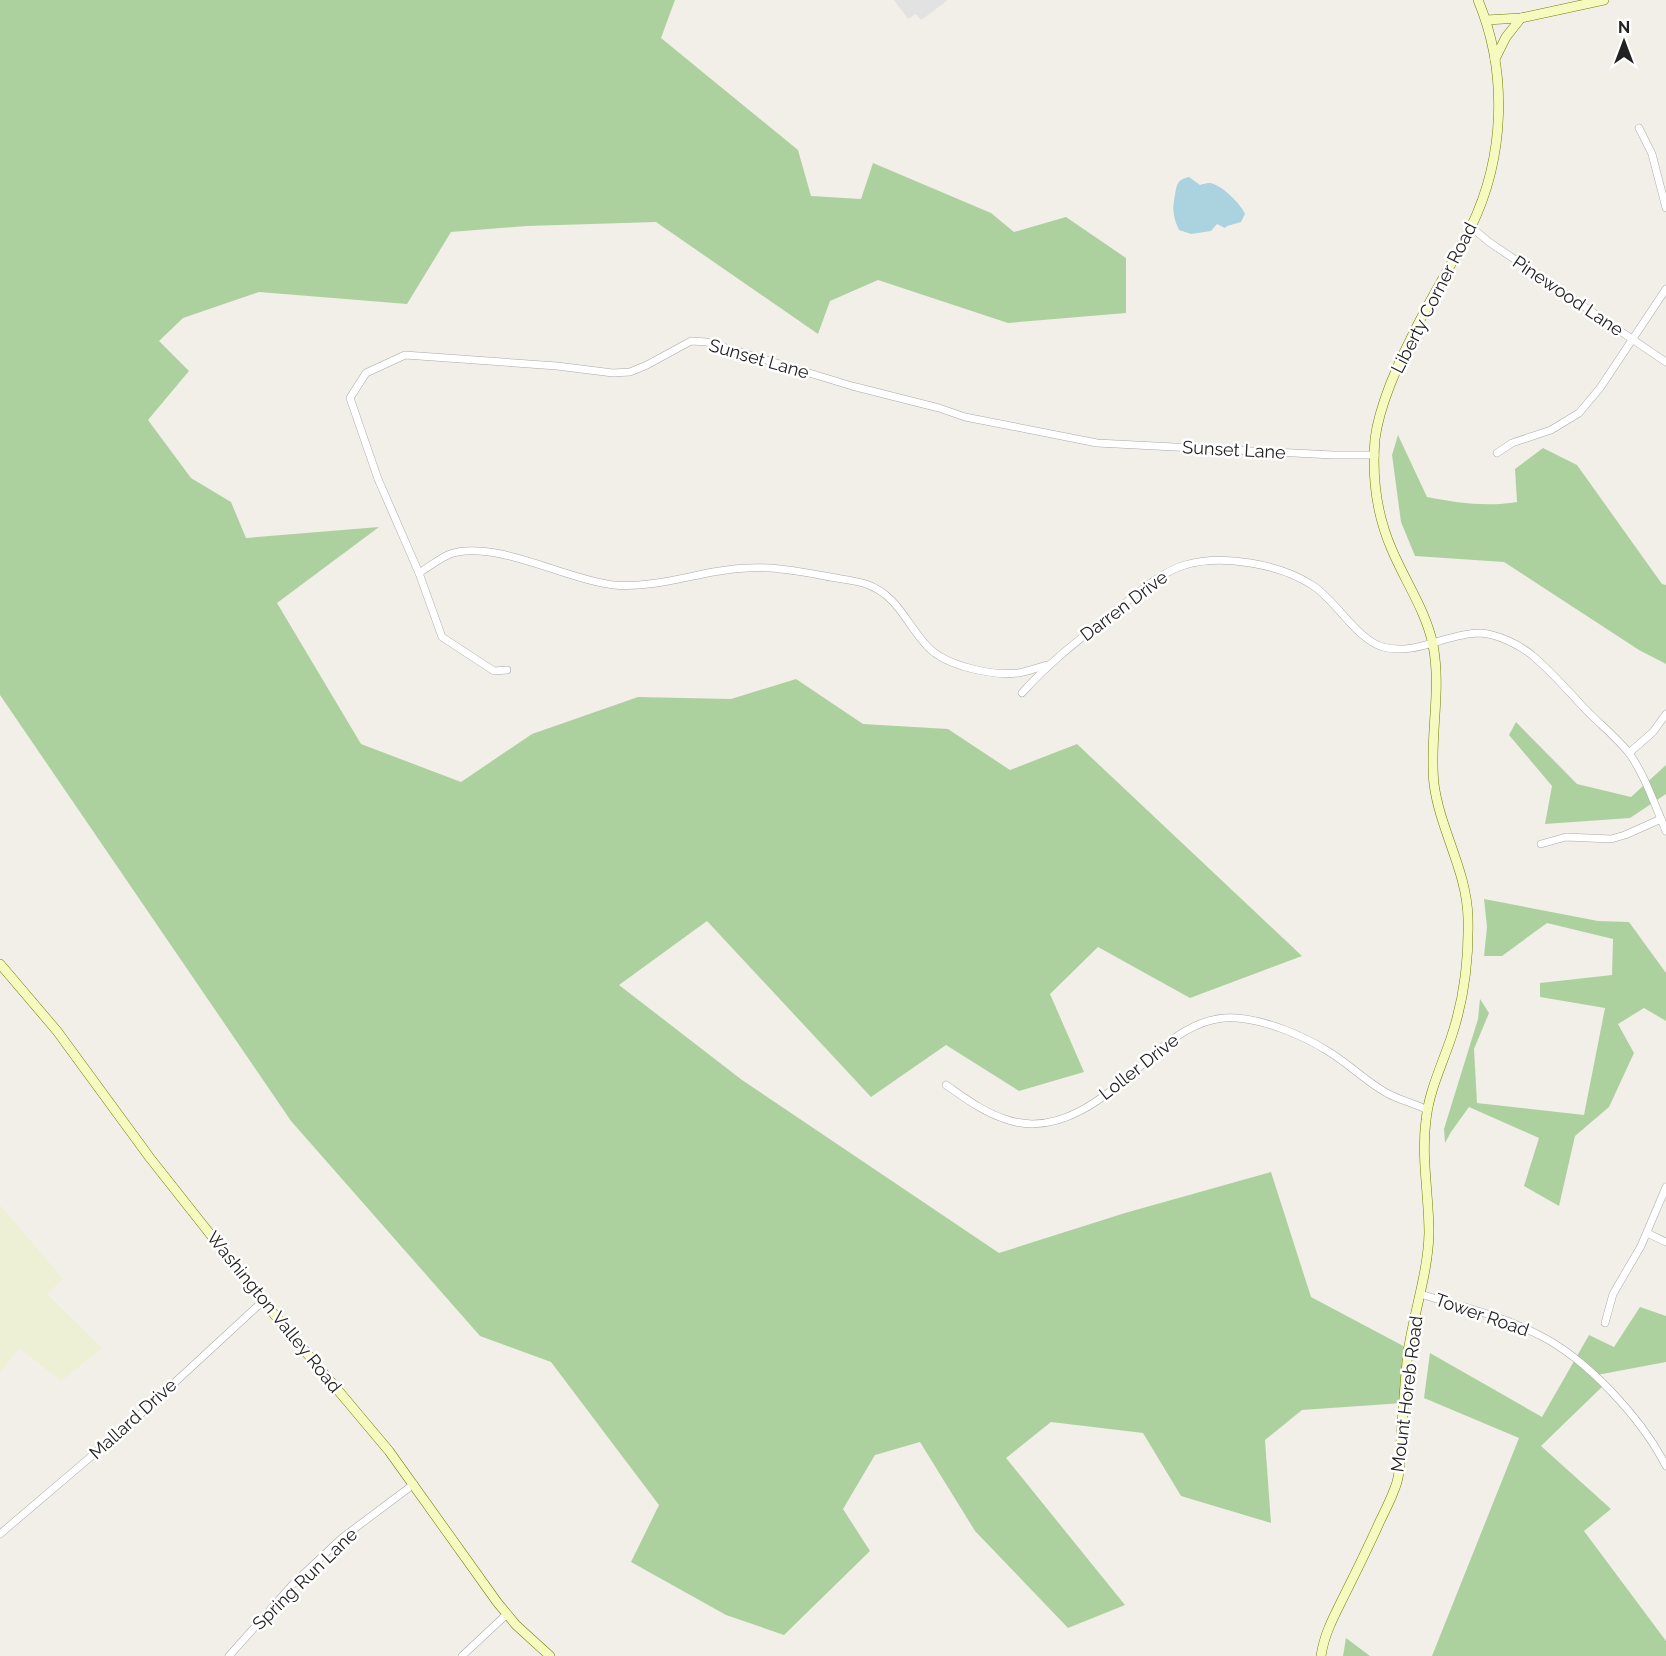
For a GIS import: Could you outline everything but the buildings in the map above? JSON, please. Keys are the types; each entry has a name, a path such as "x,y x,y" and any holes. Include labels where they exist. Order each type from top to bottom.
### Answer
{"street":[{"name":"Liberty Corner Road","path":"1427,1261 1429,1221 1424,1140 1427,1110 1461,1004 1468,918 1464,890 1441,820 1434,779 1436,681 1433,644 1421,610 1391,549 1381,521 1377,499 1375,455 1376,432 1403,352 1471,227 1488,186 1495,153 1498,100 1495,59 1486,20 1478,0"},
{"path":"1486,20 1521,18 1604,0"},
{"path":"1495,59 1506,38 1521,18"},
{"path":"1639,128 1652,154 1666,208"},
{"name":"Pinewood Lane","path":"1471,227 1489,242 1666,362"},
{"path":"1497,453 1512,443 1551,430 1579,413 1600,388 1666,289"},
{"name":"Sunset Lane","path":"419,573 378,479 350,398 366,373 405,355 557,366 613,373 630,372 691,341 707,342 965,417 1097,443 1375,455"},
{"path":"507,670 494,671 442,637 419,573 450,554 492,552 592,581 615,585 668,581 741,568 780,568 863,583 880,590 890,597 928,647 952,663 974,669 1017,673 1051,664"},
{"name":"Darren Drive","path":"1022,693 1051,664 1134,596 1174,569 1187,564 1215,561 1250,563 1287,571 1323,593 1353,626 1374,643 1383,647 1404,649 1433,644 1460,634 1490,634 1506,639 1533,655 1629,753 1666,831"},
{"path":"1629,753 1653,732 1666,714"},
{"path":"1541,844 1566,837 1611,839 1661,819"},
{"name":"Washington Valley Road","path":"0,964 57,1031 150,1158 263,1301 389,1451 507,1614 550,1656"},
{"name":"Loller Drive","path":"946,1085 986,1112 1007,1120 1029,1124 1052,1121 1072,1116 1110,1092 1174,1038 1191,1028 1213,1019 1236,1018 1265,1023 1326,1050 1362,1078 1389,1094 1427,1110"},
{"path":"1605,1323 1613,1294 1647,1233 1666,1187"},
{"path":"1647,1233 1666,1242"},
{"name":"Mount Horeb Road","path":"1321,1656 1326,1634 1397,1482 1409,1349 1427,1261"},
{"name":"Tower Road","path":"1420,1294 1504,1320 1542,1336 1568,1353 1623,1405 1646,1434 1666,1466"},
{"name":"Mallard Drive","path":"0,1534 134,1420 263,1301"},
{"name":"Spring Run Lane","path":"229,1656 294,1583 342,1538 414,1484"},
{"path":"462,1656 507,1614"}],"green space":[{"path":"0,0 675,0 661,38 798,150 811,196 861,199 873,163 991,213 1014,232 1066,217 1126,258 1126,313 1008,323 878,280 830,301 818,334 656,222 527,226 451,232 407,304 259,292 183,318 159,341 189,371 148,420 191,478 231,502 246,538 379,527 277,603 361,744 461,782 532,734 638,697 731,699 796,679 863,724 948,729 1010,770 1077,744 1302,956 1190,998 1098,947 1050,994 1084,1072 1019,1091 946,1045 871,1097 707,921 619,985 742,1080 999,1253 1125,1213 1271,1172 1311,1297 1409,1349 1403,1403 1302,1410 1265,1440 1271,1523 1181,1496 1143,1433 1051,1422 1006,1458 1125,1605 1068,1628 975,1531 920,1442 875,1455 843,1509 870,1551 784,1635 726,1615 631,1562 659,1505 551,1362 480,1336 291,1121 0,695"},
{"path":"1398,435 1427,497 1461,503 1517,502 1515,469 1543,448 1577,465 1662,584 1666,585 1666,664 1639,650 1504,562 1415,556 1401,522 1392,455"},
{"path":"1516,722 1577,784 1631,797 1666,765 1666,794 1630,818 1545,824 1552,786 1509,735"},
{"path":"1484,899 1598,921 1629,922 1666,973 1666,1021 1644,1008 1618,1024 1634,1053 1609,1107 1575,1136 1559,1206 1524,1186 1539,1138 1469,1107 1445,1143 1444,1129 1478,1019 1480,999 1489,1013 1474,1049 1477,1103 1584,1115 1605,1008 1540,997 1540,983 1612,975 1613,939 1547,923 1502,956 1484,956 1487,927"},
{"path":"0,1205 63,1279 47,1294 102,1348 61,1381 19,1348 0,1373"},
{"path":"1640,1307 1666,1316 1666,1362 1597,1375 1605,1384 1541,1446 1611,1509 1584,1531 1666,1641 1666,1656 1432,1656 1519,1438 1424,1398 1430,1353 1542,1417 1589,1335 1614,1347"},
{"path":"1346,1638 1370,1656 1343,1656"}],"shaded area":[{"path":"894,0 948,0 921,20 916,14 908,19"}],"water":[{"path":"1189,177 1200,185 1215,184 1230,195 1245,214 1241,222 1225,228 1217,224 1211,231 1191,234 1179,230 1174,213 1177,185"}]}
